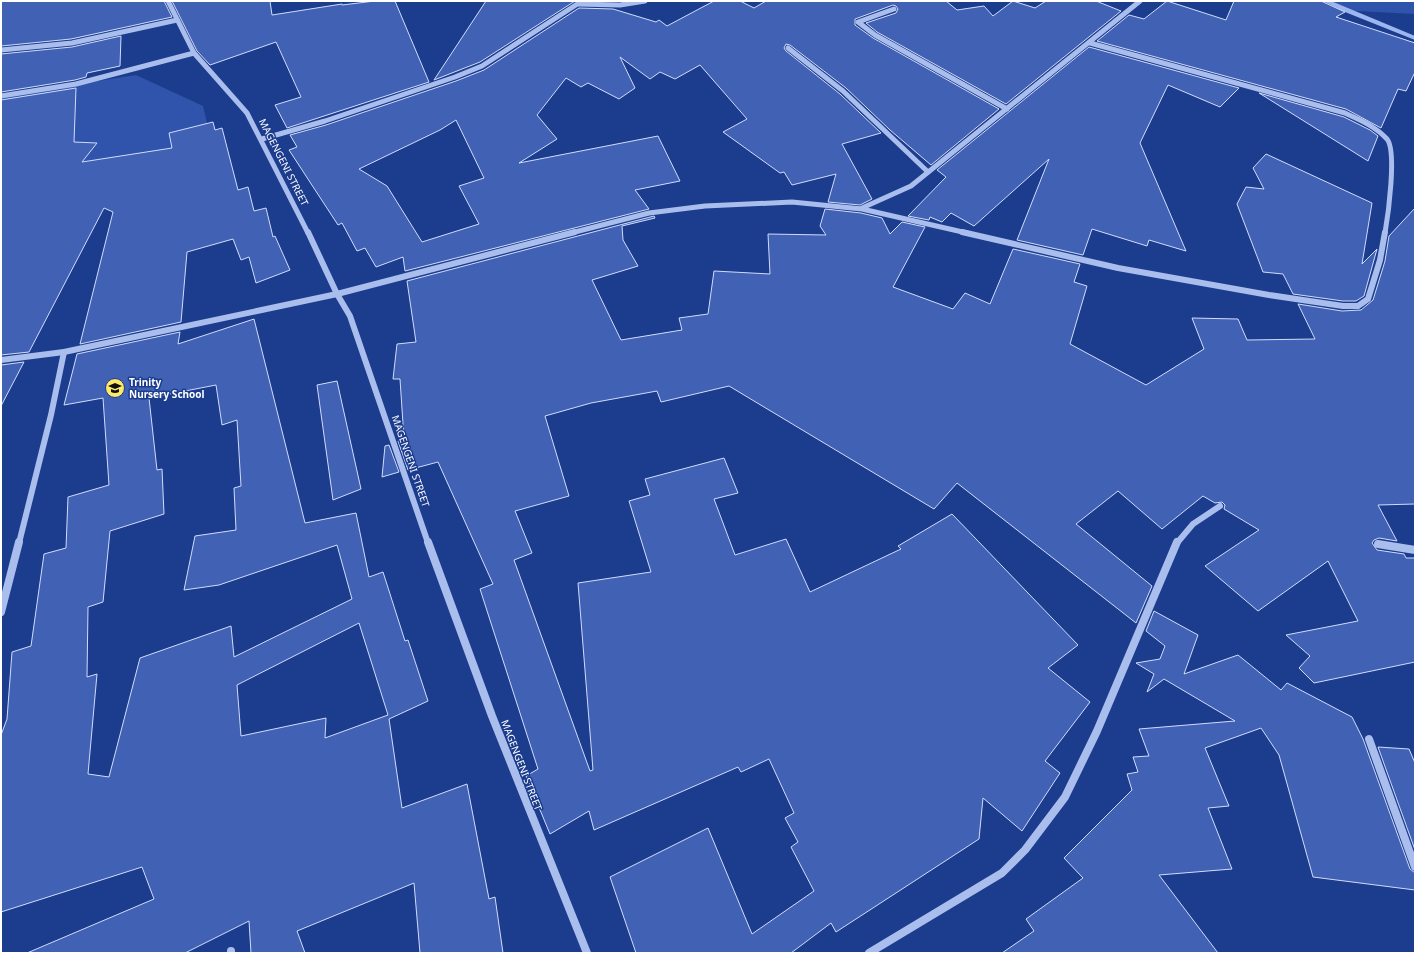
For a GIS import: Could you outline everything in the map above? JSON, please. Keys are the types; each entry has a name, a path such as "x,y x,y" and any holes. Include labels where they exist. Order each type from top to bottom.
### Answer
{"street":[{"name":"MAGENGENI STREET","path":"168,1 194,54 247,113 262,139 337,294 350,316 449,600 549,863 587,953"},
{"path":"262,139 325,121 454,78 500,56 580,3 620,5 645,1"},
{"path":"862,208 911,186 1140,1"},
{"path":"894,9 858,22 882,39 1007,109"},
{"path":"1,50 72,43 177,20"},
{"path":"1,360 64,352 337,294 649,213 705,206 792,202 862,208 1118,268 1270,295 1343,306 1358,306 1368,299 1380,260 1390,202 1392,157 1388,140 1371,125 1345,113 1090,42"},
{"path":"788,48 843,91 928,172"},
{"path":"1,96 76,84 194,54"},
{"path":"1,612 51,415 64,352"},
{"path":"869,953 1002,873 1025,850 1065,797 1168,568 1171,551 1182,534 1195,521 1220,506"},
{"path":"1378,544 1415,550"},
{"path":"1369,739 1415,867"}],"shaded area":[{"path":"1260,1 1415,1 1415,14 1279,7"},
{"path":"136,75 203,106 215,157 1,241 1,96"}],"building":[{"path":"1,1 164,1 172,17 71,39 1,46"},
{"path":"172,1 270,1 272,15 342,4 395,1 429,82 287,128 275,105 301,97 276,42 210,65 197,51"},
{"path":"486,1 575,1 480,62 434,80"},
{"path":"714,1 740,1 754,8 766,1 946,1 957,10 984,6 993,16 1013,1 1035,8 1046,1 1096,1 1121,11 1006,104 877,32 866,23 896,13 898,9 896,6 893,5 855,19 855,25 873,38 999,109 931,165 890,130 846,88 790,45 786,44 784,48 786,51 840,94 881,133 842,144 872,199 860,205 828,202 836,174 792,185 784,172 780,173 723,132 747,119 700,65 675,79 660,72 650,79 620,57 635,88 619,99 588,83 581,87 566,78 537,115 557,139 519,163 658,136 680,181 635,190 649,209 405,271 403,257 376,267 365,248 357,251 342,223 338,225 289,150 297,147 290,135 326,125 484,70 579,8 613,9 656,22 659,20 667,26","holes":["456,120 484,178 459,186 479,224 422,242 387,186 359,169 440,130"]},
{"path":"1167,1 1226,20 1234,1 1321,1 1345,12 1336,17 1415,43 1415,72 1406,91 1398,89 1381,128 1346,109 1097,41 1129,15 1144,19"},
{"path":"121,36 120,66 87,73 86,77 75,80 1,92 1,54 72,47"},
{"path":"1089,47 1239,88 1220,107 1168,85 1140,143 1186,251 1149,240 1147,246 1092,229 1083,255 1017,240 1049,159 974,226 951,213 942,222 930,217 929,220 908,216 946,177 937,170"},
{"path":"76,88 74,142 97,143 82,162 172,148 169,133 213,122 215,130 222,128 238,190 248,187 254,211 266,208 273,237 275,236 290,270 256,283 249,257 241,260 233,239 187,252 181,322 80,344 113,212 104,208 29,352 1,355 1,100"},
{"path":"1259,93 1344,117 1370,130 1378,136 1368,161"},
{"path":"1266,154 1372,203 1362,264 1377,249 1364,296 1356,301 1343,301 1293,294 1283,274 1263,272 1237,204 1246,187 1264,189 1253,168"},
{"path":"1415,208 1415,504 1378,505 1397,541 1379,538 1374,540 1372,543 1377,550 1404,554 1406,558 1415,558 1415,662 1314,683 1299,668 1310,656 1286,635 1358,621 1328,561 1258,611 1205,566 1259,530 1224,509 1225,505 1222,502 1215,503 1203,496 1162,529 1118,491 1076,524 1152,586 1136,623 957,483 934,509 729,386 661,402 657,391 591,403 545,416 569,496 515,511 532,553 514,560 590,771 593,770 578,583 651,572 629,501 650,495 645,479 724,458 738,493 714,499 735,555 786,539 810,592 901,549 898,546 952,514 1078,645 1048,668 1090,702 1045,761 1060,773 1022,831 983,798 979,839 836,932 831,923 791,953 636,953 610,877 708,828 752,934 814,891 791,847 798,842 785,818 794,813 769,759 741,772 738,767 594,830 589,811 550,834 526,776 538,769 480,589 493,584 438,462 408,470 398,441 404,439 400,379 393,379 397,344 416,342 407,281 654,216 655,218 622,226 623,240 638,266 592,280 621,340 682,330 679,318 708,314 714,271 770,274 768,234 826,235 820,226 825,209 861,213 882,218 890,234 902,222 925,227 893,287 953,309 965,293 990,304 1013,249 1080,264 1074,282 1087,286 1070,344 1146,385 1204,349 1192,318 1238,319 1247,340 1315,339 1298,304 1342,311 1361,310 1373,300 1385,261 1389,236"},
{"path":"254,319 305,523 356,513 369,577 383,572 405,641 408,640 428,701 389,719 402,808 467,784 489,899 495,897 503,953 420,953 414,883 297,931 305,953 251,953 249,921 185,953 27,953 154,899 142,867 1,912 1,735 7,719 12,652 31,646 44,554 66,548 68,497 109,485 103,398 64,405 77,354 180,332 178,344","holes":["216,385 222,425 237,420 241,486 234,488 236,530 195,536 184,590 219,585 337,545 352,599 234,657 231,626 140,658 109,777 88,774 97,674 87,677 88,607 103,602 110,531 164,514 162,469 157,470 149,398","359,623 388,715 325,738 326,718 241,736 237,685"]},
{"path":"24,362 1,406 1,365"},
{"path":"337,381 361,489 333,500 317,385"},
{"path":"389,445 399,472 382,477 385,446"},
{"path":"1154,611 1198,635 1184,674 1238,655 1281,690 1287,683 1352,717 1363,739 1410,869 1415,873 1415,890 1313,877 1279,755 1261,728 1205,748 1229,806 1208,808 1232,869 1159,875 1218,953 1002,953 1034,931 1026,919 1083,878 1064,858 1132,790 1127,774 1138,772 1133,757 1149,756 1139,729 1235,721 1164,679 1147,692 1154,674 1136,663 1160,659 1165,646 1146,631"},
{"path":"1378,747 1409,749 1415,763 1415,850"}],"waterway":[{"path":"1326,1 1415,38"}],"place":[{"name":"Trinity Nursery School","path":"115,388"}]}
